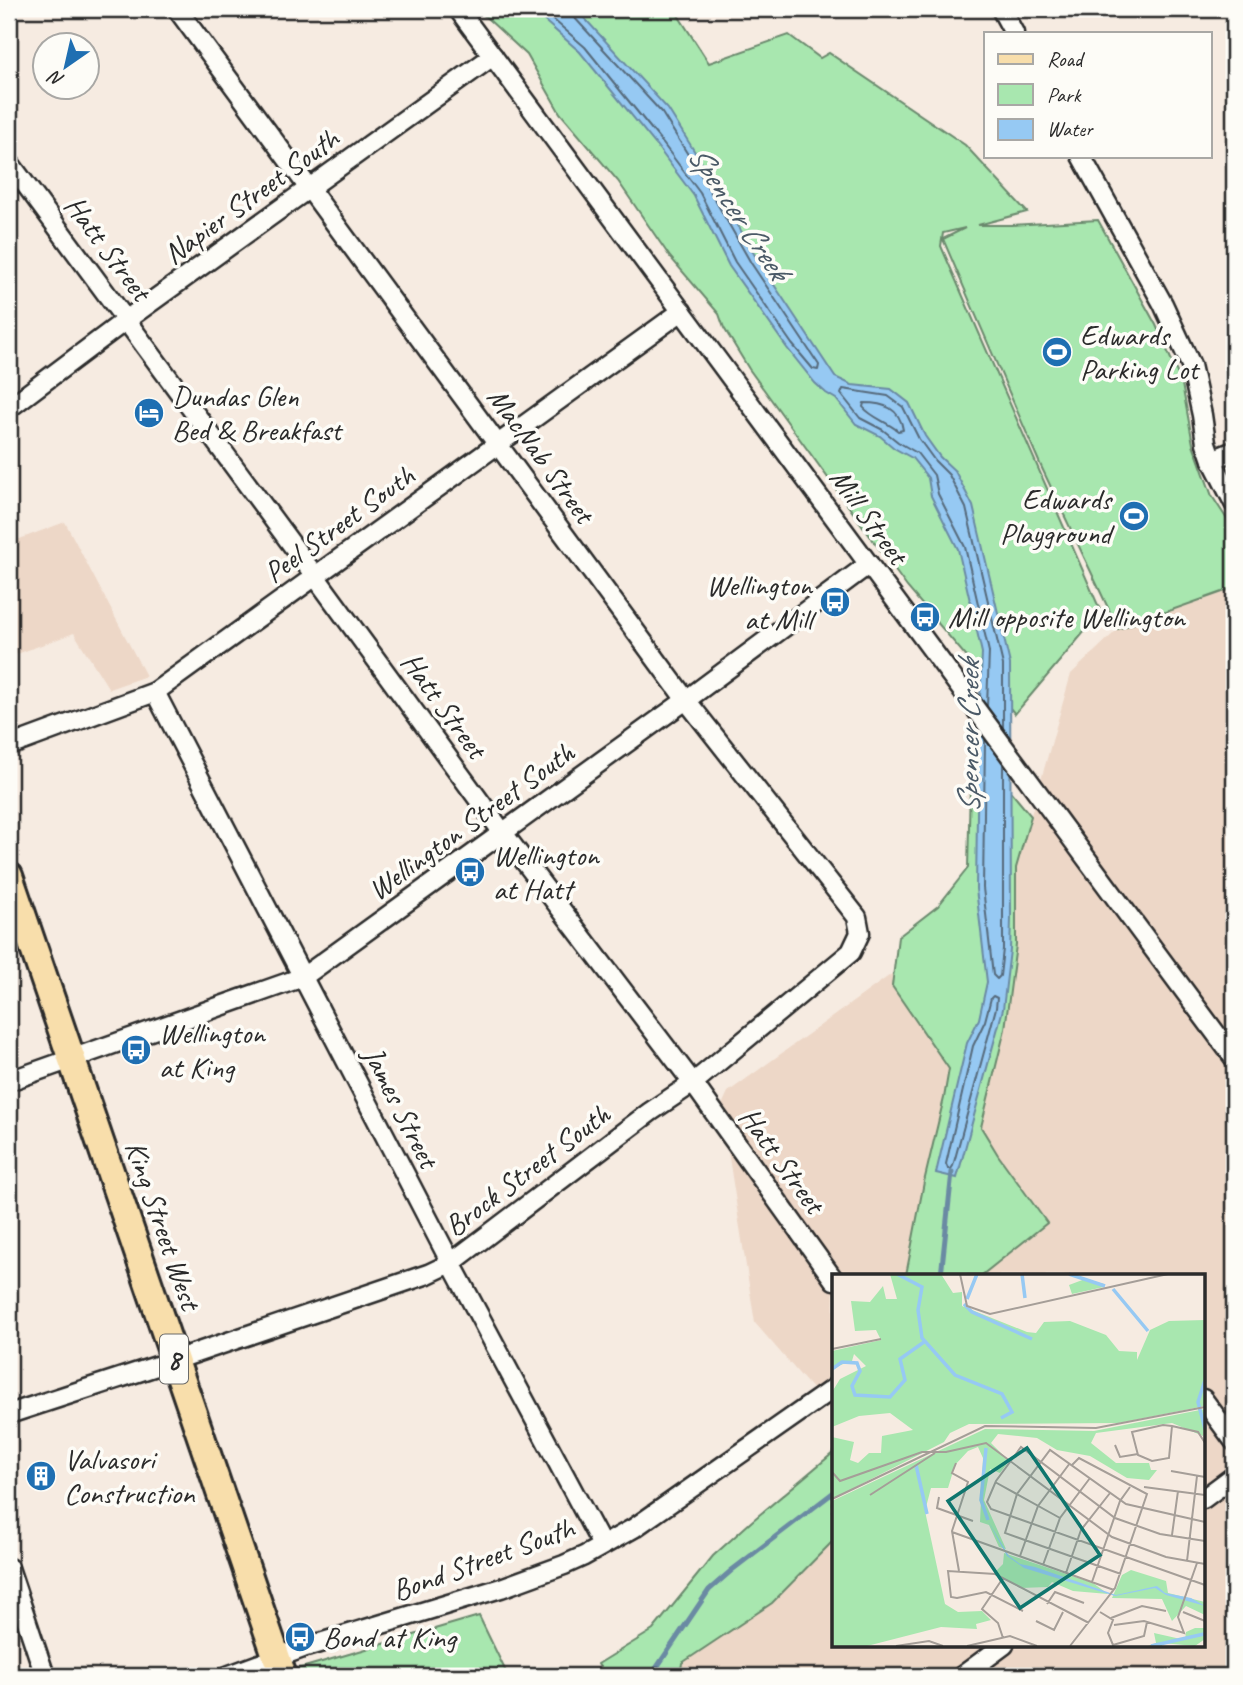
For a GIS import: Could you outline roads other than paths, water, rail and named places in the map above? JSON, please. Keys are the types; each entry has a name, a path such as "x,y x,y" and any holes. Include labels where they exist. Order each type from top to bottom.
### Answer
{"main road":[{"name":"King Street West","path":"9,876 280,1667"}],"street":[{"name":"MacNab Street","path":"177,9 686,700 857,918 860,933"},
{"name":"Mill Street","path":"458,9 1234,1058"},
{"path":"1001,9 1013,32"},
{"name":"Napier Street South","path":"9,408 126,320 493,56"},
{"path":"1082,158 1163,304 1191,365 1206,443 1234,503"},
{"name":"Hatt Street","path":"9,162 503,833 693,1083 832,1277"},
{"name":"Peel Street South","path":"9,746 155,692 682,311"},
{"path":"1212,460 1234,451"},
{"name":"Wellington Street South","path":"9,1081 303,977 869,564"},
{"name":"James Street","path":"155,692 450,1263 601,1545"},
{"name":"Brock Street South","path":"9,1414 428,1274 450,1263 650,1112 693,1083 851,952 860,933"},
{"name":"Bond Street South","path":"227,1676 280,1667 303,1647 501,1588 584,1556 634,1528 832,1389"},
{"path":"1204,1400 1234,1441"},
{"path":"1204,1498 1234,1476"},
{"path":"9,1568 45,1676"},
{"path":"962,1676 1003,1646"}],"water":[{"path":"531,9 576,9 668,109 757,259 835,377 852,385 891,389 909,403 925,436 940,457 955,471 973,506 1010,664 1011,919 1003,1009 957,1178 936,1173 967,1043 979,1019 987,982 976,889 982,653 958,549 931,496 928,478 912,458 880,436 856,424 836,399 815,383 729,266 694,196 656,145 580,52"}],"waterway":[{"name":"Spencer Creek","path":"941,1274 952,1172"},
{"name":"Spencer Creek","path":"651,1676 709,1590 832,1494"}],"place":[{"name":"Edwards Parking Lot","path":"1057,352"},
{"name":"Dundas Glen Bed & Breakfast","path":"149,413"},
{"name":"Edwards Playground","path":"1134,516"},
{"name":"Wellington at Mill","path":"835,602"},
{"name":"Mill opposite Wellington","path":"925,617"},
{"name":"Wellington at Hatt","path":"470,872"},
{"name":"Wellington at King","path":"136,1050"},
{"name":"Valvasori Construction","path":"41,1476"},
{"name":"Bond at King","path":"300,1637"}]}
